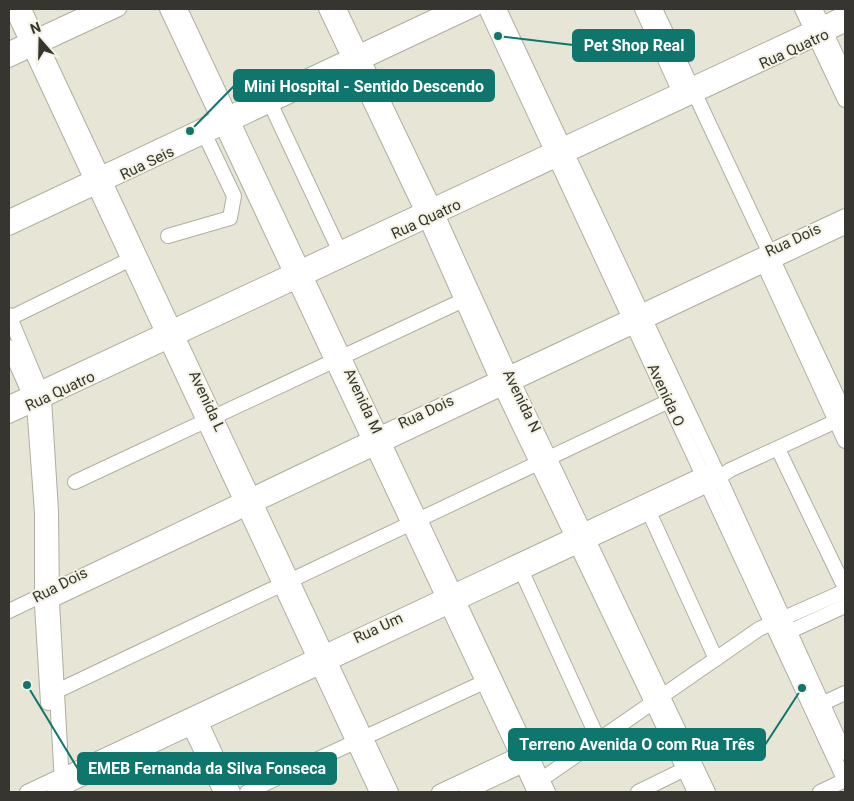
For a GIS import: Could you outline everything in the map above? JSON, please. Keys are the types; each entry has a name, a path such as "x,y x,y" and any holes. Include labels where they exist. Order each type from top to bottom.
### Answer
{"street":[{"name":"Avenida L","path":"12,9 34,43"},
{"name":"Avenida L","path":"24,9 34,43 133,258 360,740 391,792"},
{"path":"9,60 34,43 95,9"},
{"path":"9,49 34,43 119,9"},
{"name":"Avenida M","path":"167,9 226,120 299,273 524,758 535,792"},
{"name":"Avenida M","path":"180,9 226,120"},
{"name":"Avenida N","path":"326,9 356,60 429,212 505,381 690,767 708,792"},
{"name":"Avenida N","path":"339,9 356,60"},
{"name":"Rua Seis","path":"9,217 205,135 226,120 271,105 450,9"},
{"name":"Rua Seis","path":"9,228 97,181 226,120 356,60 475,9"},
{"name":"Avenida O","path":"486,9 558,152 636,319 715,476 778,621 818,706 845,753"},
{"name":"Avenida O","path":"499,9 558,152"},
{"path":"802,9 819,31 845,74"},
{"path":"815,9 819,31 845,100"},
{"path":"652,11 687,92 842,417 845,441"},
{"name":"Rua Quatro","path":"9,416 37,396 819,31 845,13"},
{"name":"Rua Quatro","path":"819,31 845,25"},
{"path":"271,105 341,254"},
{"path":"168,236 218,223 230,218 233,211 234,196 205,135"},
{"name":"Rua Dois","path":"9,611 47,597 767,258 845,216"},
{"name":"Rua Dois","path":"767,258 845,228"},
{"path":"58,787 37,396 10,317 133,258"},
{"path":"75,482 468,298"},
{"name":"Avenida O","path":"636,319 669,401 715,476"},
{"path":"9,347 37,396"},
{"name":"Rua Quatro","path":"9,403 37,396"},
{"path":"57,691 669,401"},
{"name":"Rua Um","path":"27,792 58,787 193,721 581,538 715,476 778,450 842,417"},
{"path":"542,779 748,637 845,590 778,450"},
{"name":"Rua Um","path":"450,600 522,572 581,538 649,512 715,476"},
{"path":"649,512 716,659"},
{"path":"522,572 599,741"},
{"path":"47,597 57,691 58,787"},
{"name":"Rua Dois","path":"9,621 47,597"},
{"name":"Avenida M","path":"450,600 482,683 524,758 542,779 548,792"},
{"path":"784,634 845,606"},
{"path":"247,792 482,683"},
{"path":"818,706 845,693"},
{"name":"Avenida O","path":"818,706 845,781"},
{"path":"193,721 221,792"},
{"path":"193,721 233,792"},
{"name":"Avenida L","path":"360,740 377,792"},
{"path":"439,792 524,758"},
{"path":"466,792 524,758"},
{"path":"638,792 690,767"},
{"name":"Avenida N","path":"690,767 695,792"},
{"path":"820,792 845,781"}],"place":[{"name":"Pet Shop Real","path":"498,36"},
{"name":"Mini Hospital - Sentido Descendo","path":"190,131"},
{"name":"EMEB Fernanda da Silva Fonseca","path":"27,685"},
{"name":"Terreno Avenida O com Rua Três","path":"802,688"}]}
